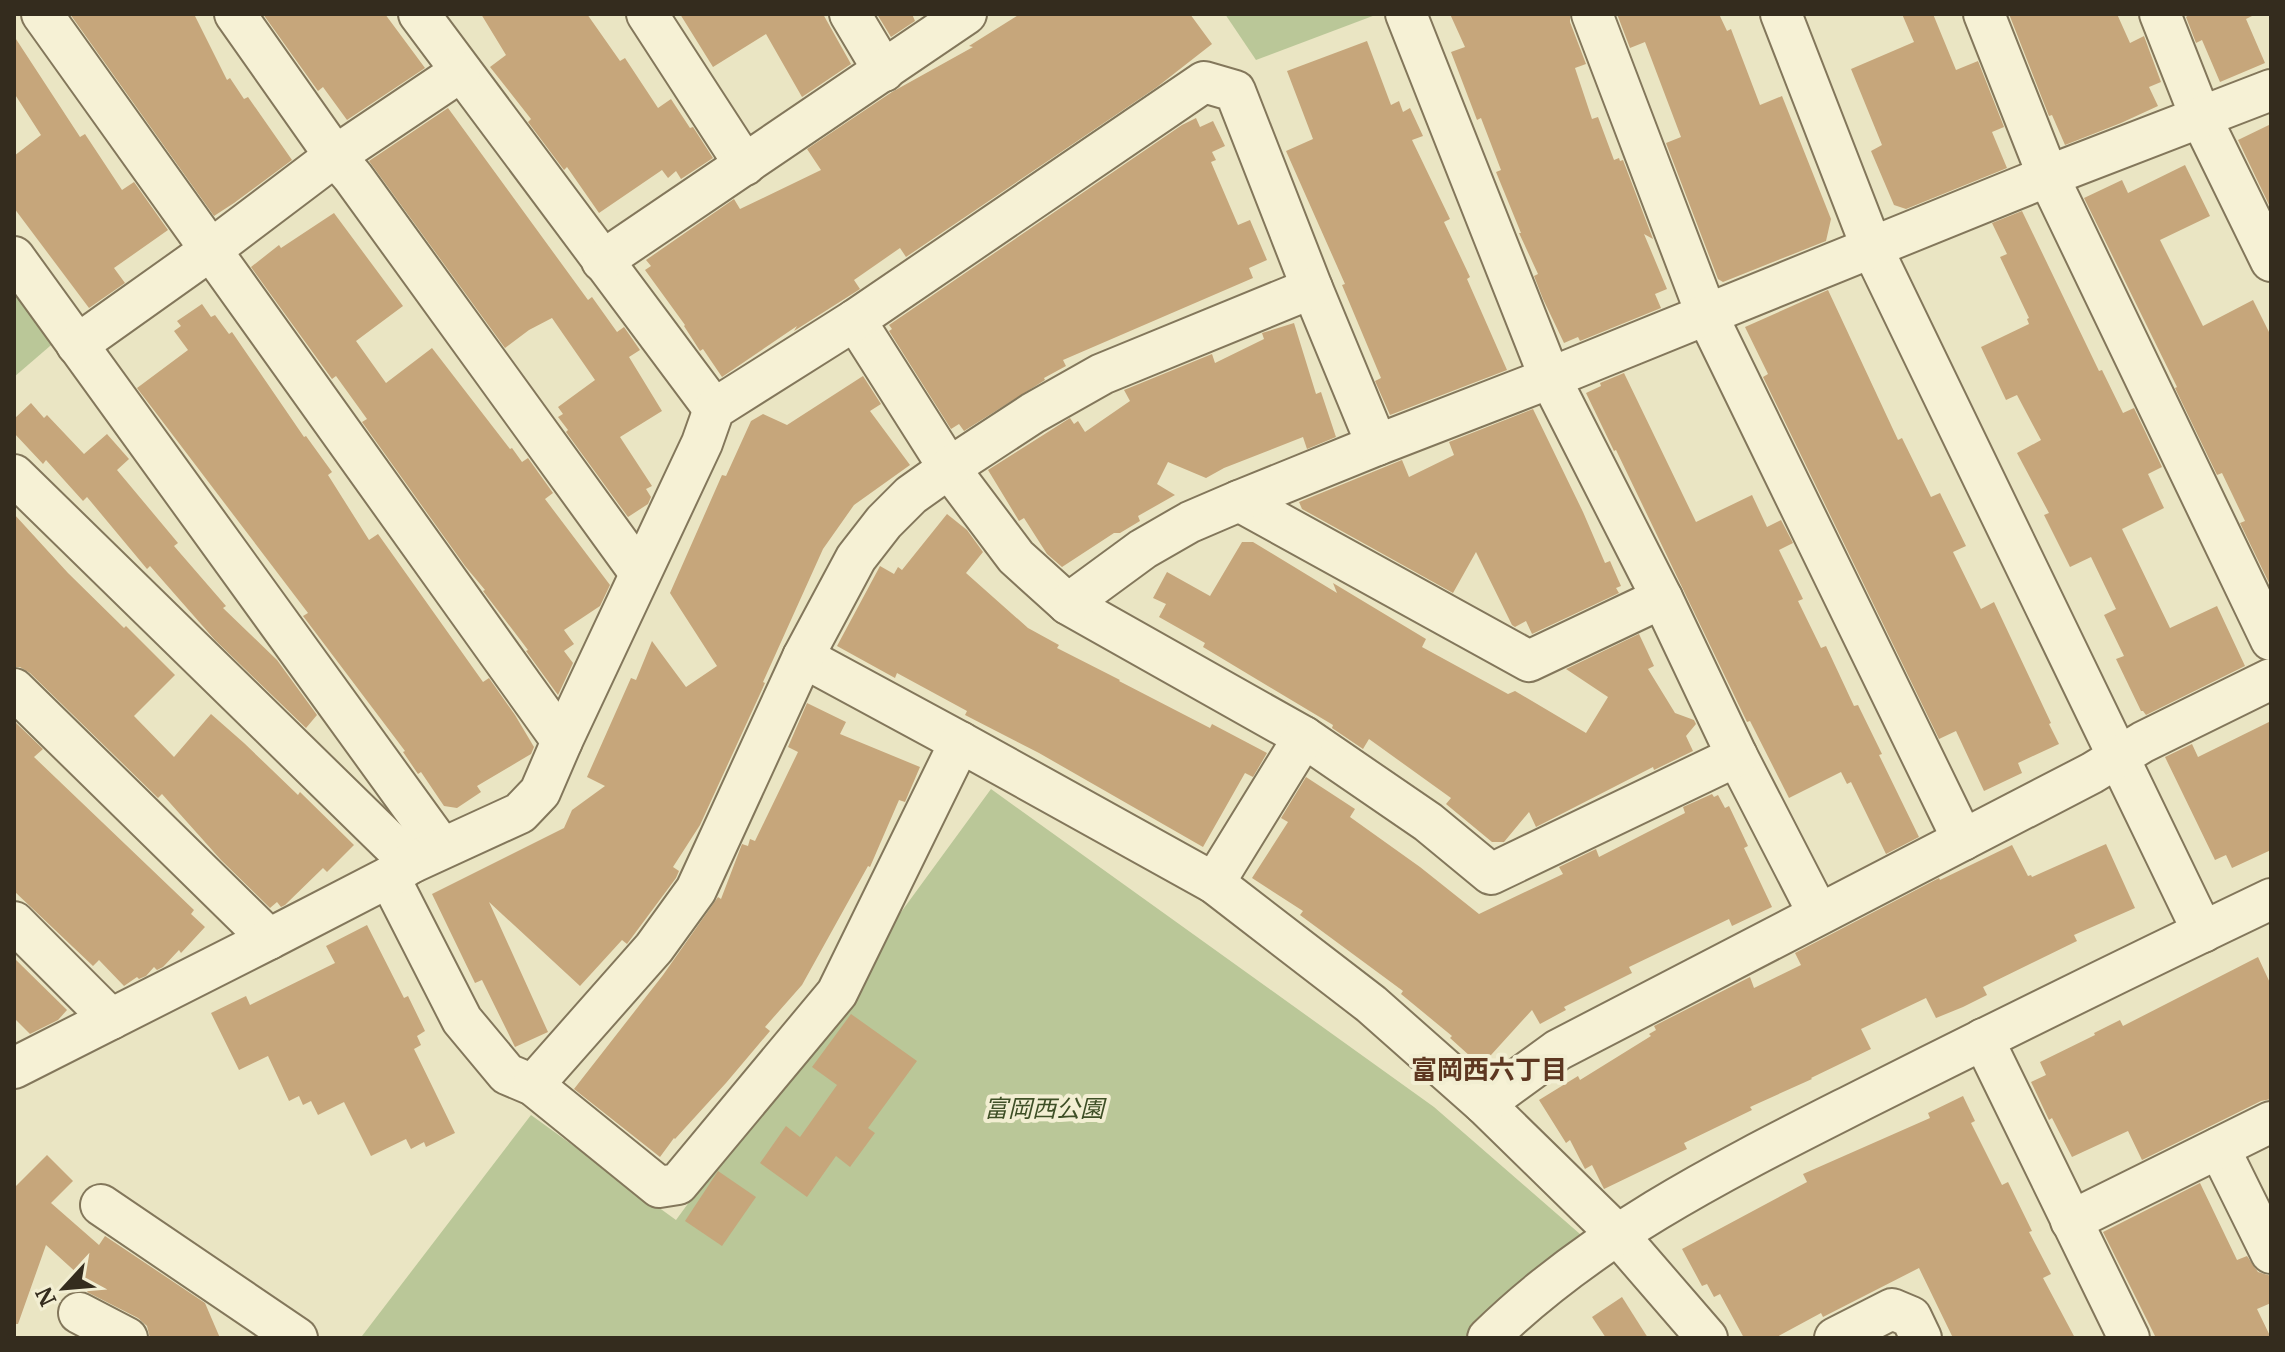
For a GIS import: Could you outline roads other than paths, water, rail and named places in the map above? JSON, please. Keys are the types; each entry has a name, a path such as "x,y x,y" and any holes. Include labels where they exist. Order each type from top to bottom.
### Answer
{"street":[{"path":"42,14 562,741"},
{"path":"235,14 640,573"},
{"path":"419,14 714,409"},
{"path":"647,14 745,165"},
{"path":"850,14 884,71"},
{"path":"602,261 966,14"},
{"path":"1406,14 1550,378 1818,913"},
{"path":"1592,14 1706,313 1963,840"},
{"path":"1781,14 1872,248 2203,932"},
{"path":"1984,14 2048,176 2271,640"},
{"path":"2160,14 2201,118 2271,261"},
{"path":"77,345 335,156 460,72"},
{"path":"14,1068 414,863 520,813 540,792 702,443 714,409 855,320 1204,82 1235,91 1377,445"},
{"path":"1068,604 1143,549 1190,522 1239,501 2048,176 2271,90"},
{"path":"14,257 77,345 414,863 462,1020 507,1074 533,1085 659,1187 678,1184 837,993 960,742"},
{"path":"533,1085 654,948 696,890 803,657 856,558 884,522 911,495 949,468 1033,413 1102,374 1312,288"},
{"path":"855,320 949,468 1016,557 1068,604 1304,737 1428,822 1491,874 1737,756"},
{"path":"14,475 414,863"},
{"path":"1239,501 1529,661 1662,598"},
{"path":"803,657 1214,883 1371,1004 1484,1104 1617,1234 1707,1338"},
{"path":"1484,1104 1558,1050 2271,679"},
{"path":"14,689 269,939"},
{"path":"1214,883 1304,737"},
{"path":"1488,1338 1590,1252 1713,1176 1983,1039 2271,899"},
{"path":"14,922 111,1019"},
{"path":"1983,1039 2129,1338"},
{"path":"2071,1221 2271,1122"},
{"path":"2219,1148 2271,1253"},
{"path":"101,1205 297,1338"},
{"path":"1835,1338 1892,1309 1911,1317 1921,1338"},
{"path":"79,1313 127,1338"}],"district":[{"name":"富岡西六丁目","path":"1489,1070"}],"park label":[{"name":"富岡西公園","path":"1044,1109"}]}
